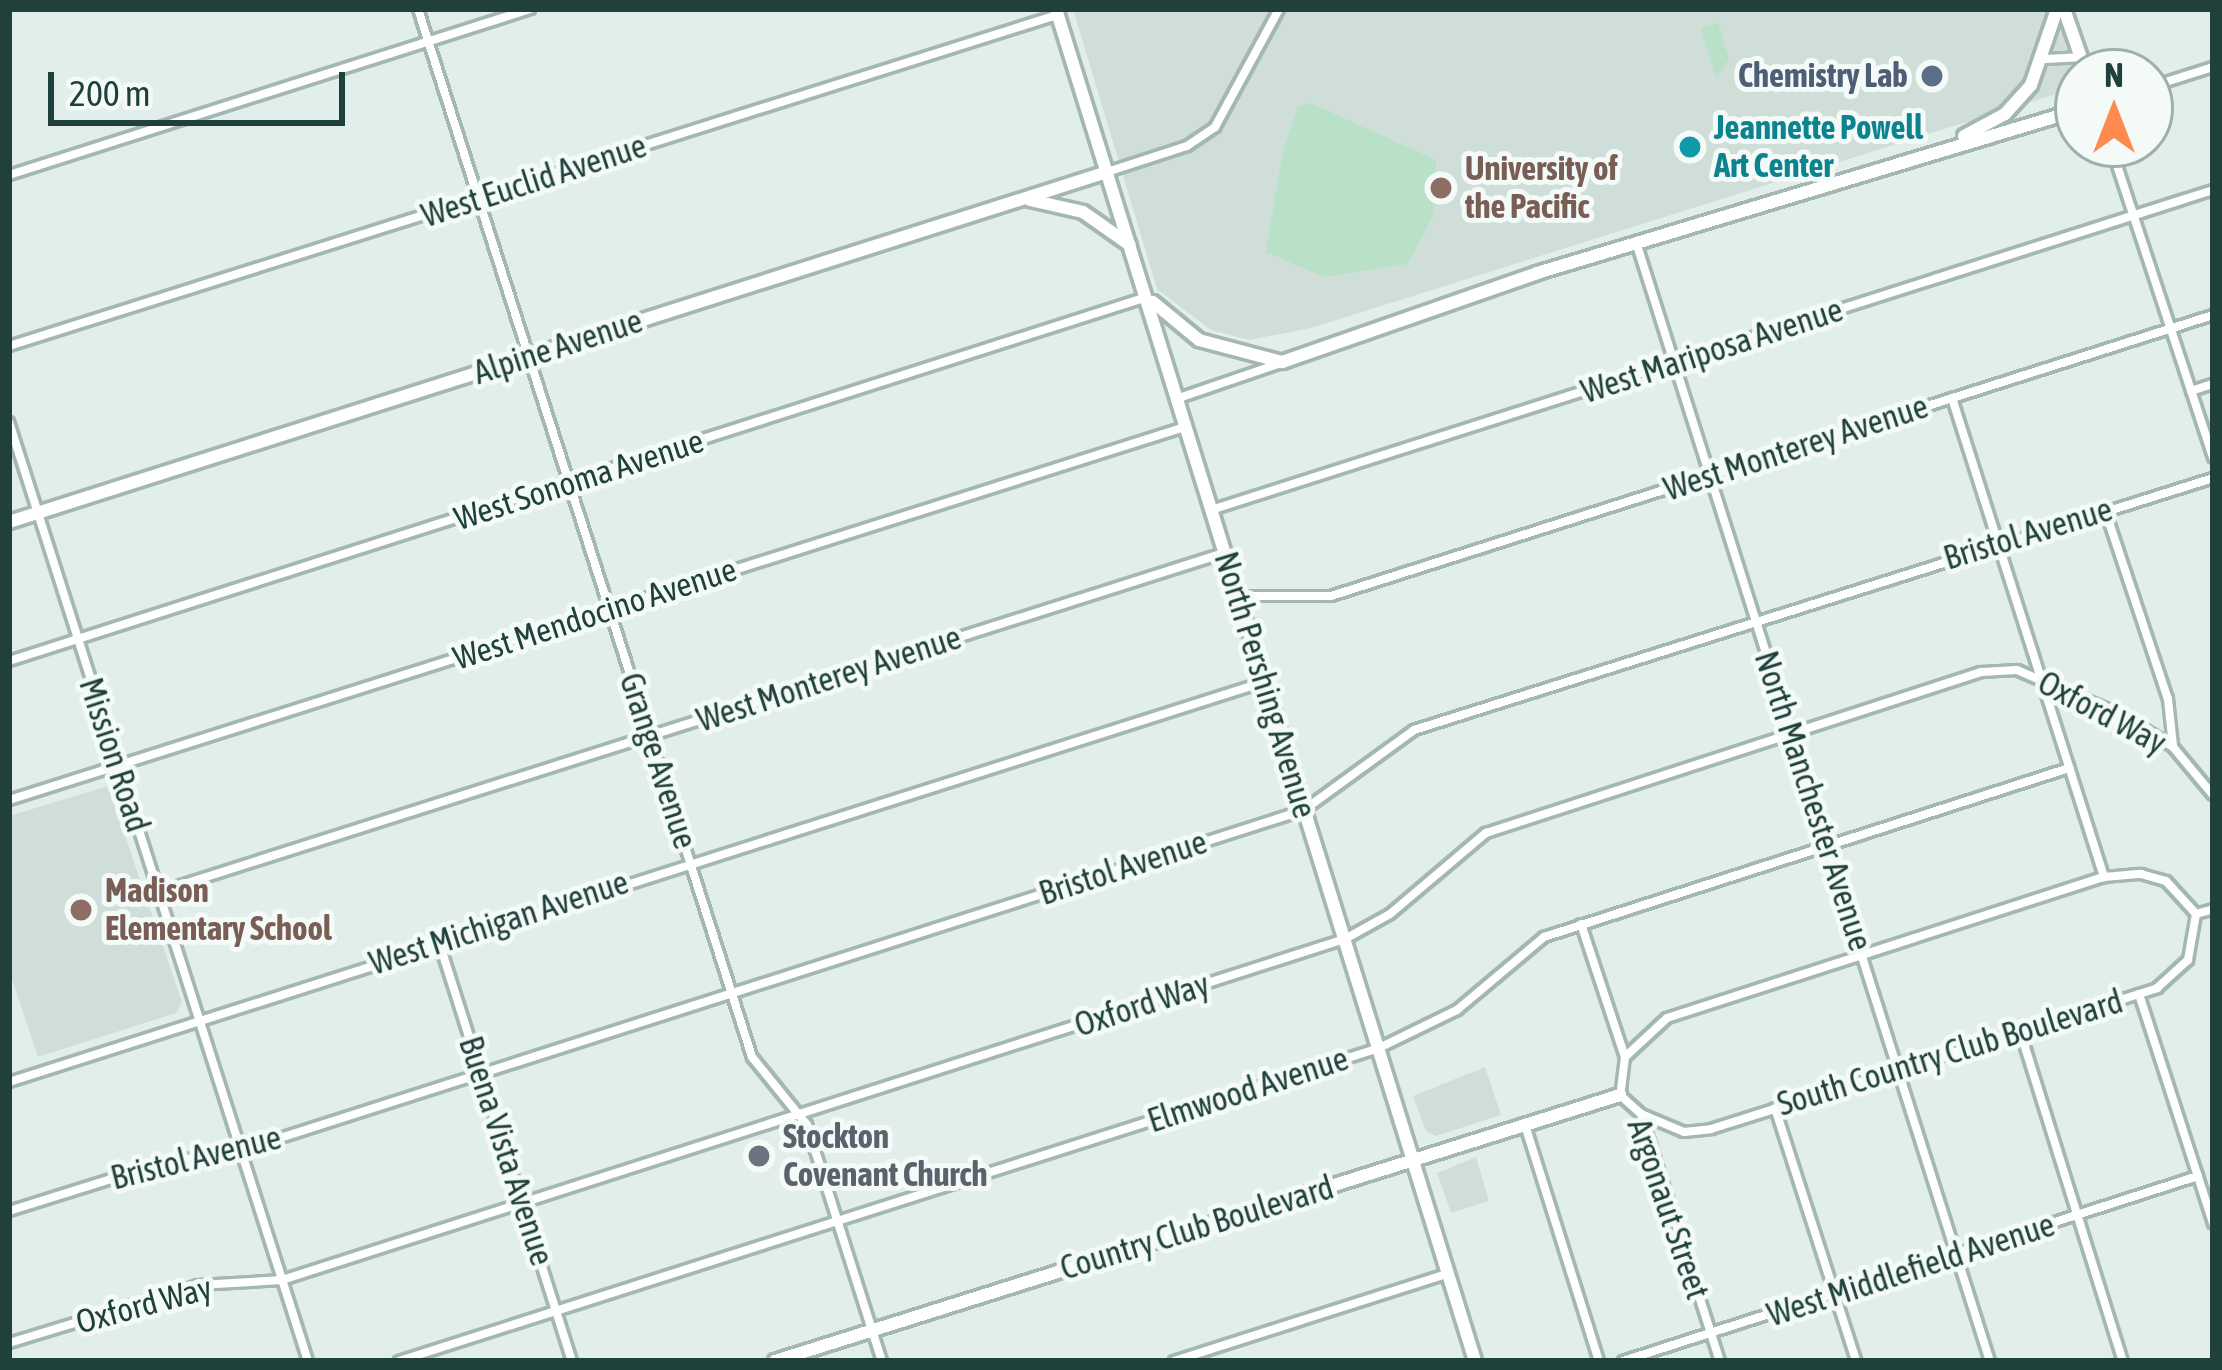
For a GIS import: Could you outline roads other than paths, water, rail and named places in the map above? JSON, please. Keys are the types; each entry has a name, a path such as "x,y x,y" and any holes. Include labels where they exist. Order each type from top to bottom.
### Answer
{"street":[{"name":"Grange Avenue","path":"418,9 752,1057 796,1114 882,1361"},
{"path":"9,176 530,9"},
{"path":"1106,172 1187,146 1215,127 1279,9"},
{"path":"2061,9 2076,48"},
{"path":"1931,150 2005,114 2046,59 2061,9"},
{"name":"North Pershing Avenue","path":"1057,12 1148,297 1173,400 1475,1361"},
{"name":"West Euclid Avenue","path":"9,346 1057,12"},
{"path":"2046,59 2054,59"},
{"path":"2174,79 2213,67"},
{"path":"1173,400 1636,242 2054,117"},
{"path":"2118,168 2213,458"},
{"name":"Alpine Avenue","path":"9,522 1106,172"},
{"name":"West Mariposa Avenue","path":"1210,510 2213,190"},
{"path":"1023,199 1083,212 1131,246"},
{"name":"North Manchester Avenue","path":"1636,242 1990,1361"},
{"path":"1148,297 1174,327 1199,340 1282,362"},
{"name":"West Sonoma Avenue","path":"9,661 1148,297"},
{"name":"West Monterey Avenue","path":"1238,596 1320,599 2213,315"},
{"path":"2191,391 2213,384"},
{"path":"1952,398 1994,543 2104,877"},
{"name":"Mission Road","path":"9,422 308,1361"},
{"name":"West Mendocino Avenue","path":"9,800 1182,428"},
{"name":"Bristol Avenue","path":"9,1211 157,1165 241,1150 1304,810 1405,734 1994,543 2213,478"},
{"path":"2105,510 2168,699 2174,747"},
{"name":"West Monterey Avenue","path":"159,892 1224,553"},
{"name":"Oxford Way","path":"9,1343 199,1285 282,1280 1345,939 1390,914 1486,833 1981,672 2038,677 2174,747 2213,795"},
{"name":"West Michigan Avenue","path":"9,1082 1264,682"},
{"name":"Elmwood Avenue","path":"400,1361 1379,1048 1457,1010 1534,942 2069,768"},
{"path":"1625,1057 1667,1018 2104,877 2150,875 2182,894 2196,914 2213,909"},
{"name":"South Country Club Boulevard","path":"1641,1114 1684,1132 2139,994 2180,972 2193,947 2196,914"},
{"name":"Argonaut Street","path":"1581,924 1625,1057 1620,1095 1641,1114 1720,1361"},
{"name":"Buena Vista Avenue","path":"439,942 572,1361"},
{"path":"2139,994 2213,1223"},
{"path":"2020,1031 2123,1361"},
{"name":"Country Club Boulevard","path":"775,1361 1620,1095"},
{"path":"1775,1108 1856,1361"},
{"path":"1525,1125 1599,1361"},
{"name":"West Middlefield Avenue","path":"1623,1361 2198,1176"},
{"path":"1174,1361 1448,1274"}],"place":[{"name":"Chemistry Lab","path":"1932,76"},
{"name":"Jeannette Powell Art Center","path":"1690,147"},
{"name":"University of the Pacific","path":"1441,188"},
{"name":"Madison Elementary School","path":"81,910"},
{"name":"Stockton Covenant Church","path":"759,1156"}]}
